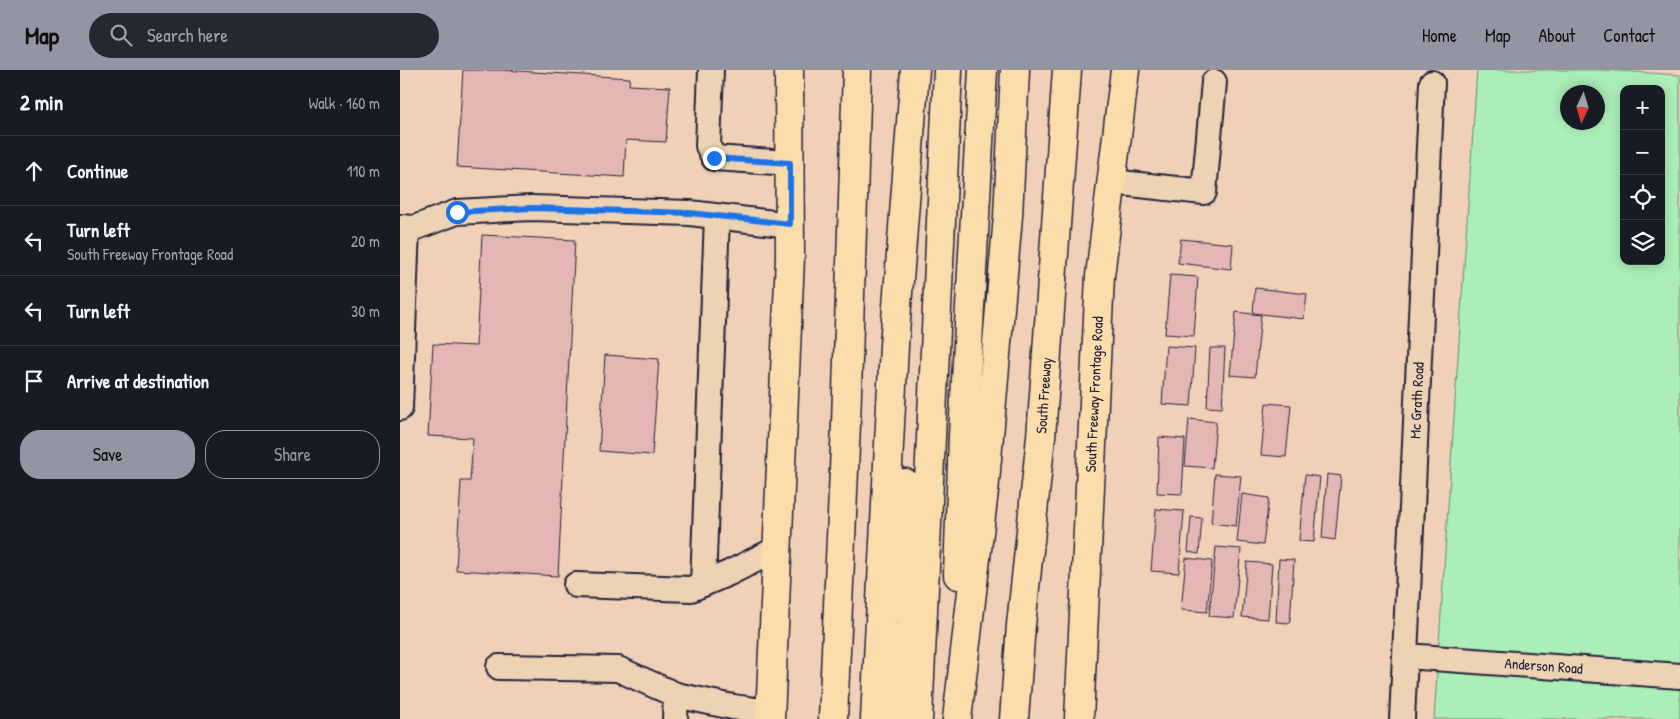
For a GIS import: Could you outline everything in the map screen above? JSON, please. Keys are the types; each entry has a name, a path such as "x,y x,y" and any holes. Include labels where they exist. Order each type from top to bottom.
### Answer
{"main road":[{"path":"770,716 790,257 789,70"},
{"path":"833,719 846,424 857,70"},
{"path":"875,719 894,346 915,70"},
{"path":"918,719 948,70"},
{"path":"952,719 963,436 983,70"},
{"path":"958,719 985,482 1008,216 1015,70"},
{"name":"South Freeway","path":"1014,719 1021,625 1041,437 1067,70"},
{"name":"South Freeway Frontage Road","path":"1079,719 1100,276 1125,70"},
{"path":"899,719 903,624 913,109"}],"street":[{"path":"711,70 708,146 714,158 790,163"},
{"path":"1112,182 1204,192 1214,82"},
{"name":"Mc Grath Road","path":"1402,719 1432,83"},
{"path":"400,408 404,227 414,228 457,212 532,208 690,213 790,224"},
{"path":"704,584 717,217"},
{"path":"576,585 692,589 777,549"},
{"name":"Anderson Road","path":"1406,656 1680,676"},
{"path":"499,667 618,670 676,695 770,716"},
{"path":"675,719 676,695"}],"green space":[{"path":"1477,70 1603,70 1680,75 1680,719 1434,719"}],"building":[{"path":"463,70 502,70 630,78 629,85 670,87 666,142 626,140 624,177 457,167"},
{"path":"482,235 575,240 558,576 456,570 461,481 470,481 473,438 428,436 433,344 476,346"},
{"path":"1181,239 1233,244 1231,269 1178,263"},
{"path":"1170,275 1198,277 1194,336 1165,334"},
{"path":"1255,288 1307,294 1304,319 1253,313"},
{"path":"1236,312 1261,315 1255,377 1230,375"},
{"path":"1166,346 1195,348 1191,406 1162,404"},
{"path":"1210,348 1225,348 1222,408 1207,407"},
{"path":"605,355 659,359 652,455 599,451"},
{"path":"1266,403 1291,405 1286,457 1261,455"},
{"path":"1189,419 1216,422 1212,468 1185,466"},
{"path":"1159,437 1185,439 1182,494 1157,493"},
{"path":"1215,474 1241,476 1236,526 1211,523"},
{"path":"1327,474 1341,476 1335,540 1322,538"},
{"path":"1305,475 1320,477 1314,542 1299,541"},
{"path":"1242,494 1269,498 1263,545 1237,542"},
{"path":"1156,509 1184,511 1179,573 1151,571"},
{"path":"1191,517 1202,518 1199,554 1188,552"},
{"path":"1216,547 1241,549 1234,618 1209,616"},
{"path":"1186,558 1212,561 1207,612 1181,610"},
{"path":"1279,559 1294,560 1290,623 1276,622"},
{"path":"1247,562 1272,564 1268,619 1242,617"}],"route":[{"path":"457,212 532,208 690,213 790,224 790,163 714,158"}]}
